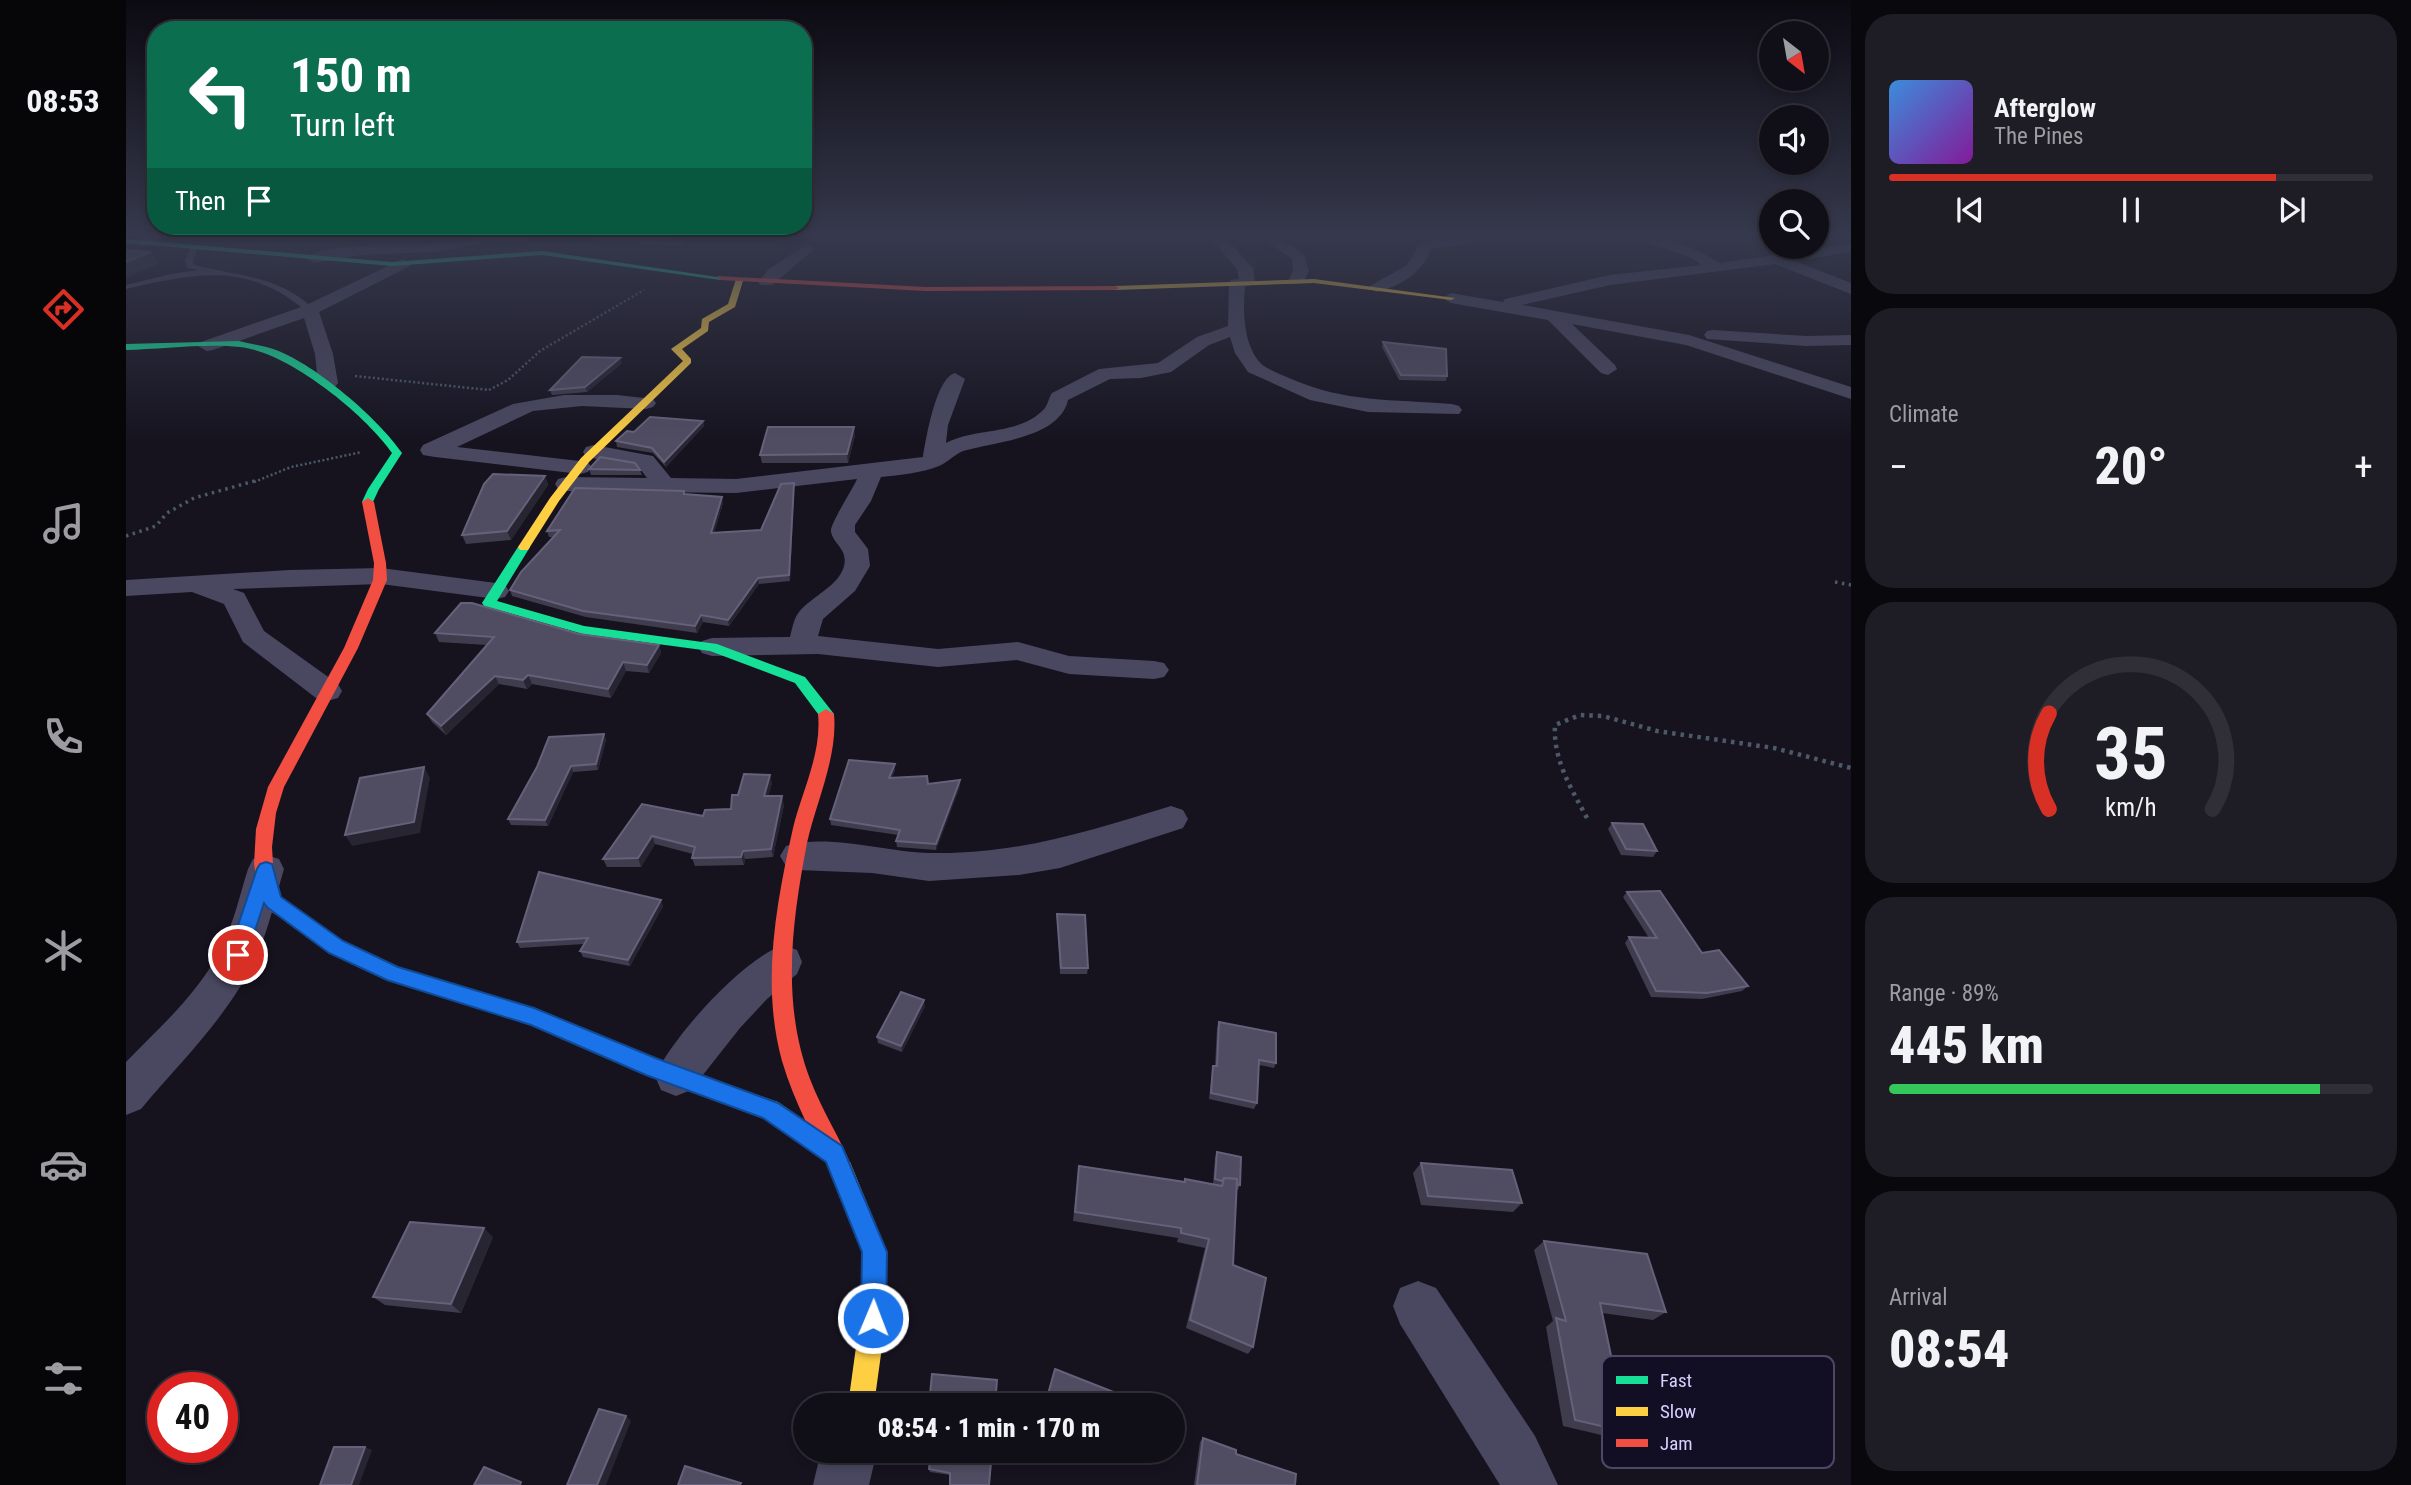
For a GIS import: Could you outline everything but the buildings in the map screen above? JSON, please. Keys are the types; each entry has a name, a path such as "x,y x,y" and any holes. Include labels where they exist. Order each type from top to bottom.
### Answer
{"street":[{"path":"208,346 322,304"},
{"path":"732,304 705,321 705,329 677,347 677,352 688,361 580,468 496,591 489,603 492,606 583,630 712,647 801,645 938,658 1018,651 1069,665 1154,670"},
{"path":"1240,304 1238,328 1241,344 1249,363 1258,371 1292,387 1355,405 1452,410"},
{"path":"1490,304 1641,330 1716,348 1851,393"},
{"path":"1500,306 1507,304"},
{"path":"310,310 324,355 327,377"},
{"path":"1552,315 1608,369"},
{"path":"580,468 625,486 736,486 872,471 933,461 957,445 993,439 1036,424 1056,409 1059,397 1079,390 1097,376 1117,371 1155,371 1203,341 1238,328"},
{"path":"1641,330 1743,337 1851,340"},
{"path":"1716,348 1743,337"},
{"path":"126,347 170,349 237,344 266,348 327,377 367,423 394,445 397,453 395,461 372,485 368,499 367,512 381,576 366,615 269,804 264,846 270,895 274,903 336,947 394,974 573,1032 676,1076 770,1110 834,1154"},
{"path":"933,461 938,425 955,379"},
{"path":"431,450 455,442 522,407 608,400 646,403"},
{"path":"394,445 580,468 645,461 664,484"},
{"path":"801,645 810,616 846,584 857,566 856,550 843,533 843,525 859,501 872,471"},
{"path":"126,588 289,578 381,576 496,591"},
{"path":"195,585 227,593 235,598 253,636 262,646 327,691"},
{"path":"712,647 800,680 824,708 827,718 820,763 804,816 781,979 789,1047 812,1110 834,1154 874,1252 873,1318 863,1393"},
{"path":"798,856 872,859 929,867 1019,861 1060,854 1171,818"},
{"path":"126,1094 195,1018 219,986 238,955 266,869"},
{"path":"676,1076 706,1037 756,982 783,962"},
{"path":"1418,1306 1515,1456 1530,1485"},
{"path":"841,1485 846,1463"}],"lane":[{"path":"303,304 310,310"}],"path":[{"path":"489,390 508,380 540,351 620,304"},
{"path":"327,377 521,394 524,396 522,407"},
{"path":"126,536 156,526 167,513 194,498 240,487 291,467 394,445"},
{"path":"1835,582 1851,584"},
{"path":"1587,818 1568,783 1553,741 1555,725 1580,715 1603,716 1700,738 1774,748 1851,768"}],"traffic: fast":[{"path":"126,347 239,344 274,352 320,379 386,437 397,453 373,489 368,502"},
{"path":"524,547 489,603 583,630 712,647 800,680 826,714"},
{"path":"293,917 336,947 394,974 534,1017 654,1068 730,1096"}],"traffic: slow":[{"path":"524,547 554,500 585,460 688,361 676,349 705,329 705,321 732,304"},
{"path":"730,1096 770,1110 831,1152"},
{"path":"842,1170 875,1252 873,1318 863,1393"}],"traffic: jam":[{"path":"293,917 275,904 269,894 263,864 265,829 276,787 351,648 380,580 380,563 368,502"},
{"path":"826,714 826,738 804,818 788,903 782,989 784,1018 793,1062 812,1110 842,1170"}],"route":[{"path":"238,955 266,869 274,903 336,947 394,974 534,1017 654,1068 770,1110 834,1154 849,1184 874,1252 873,1318"}]}
